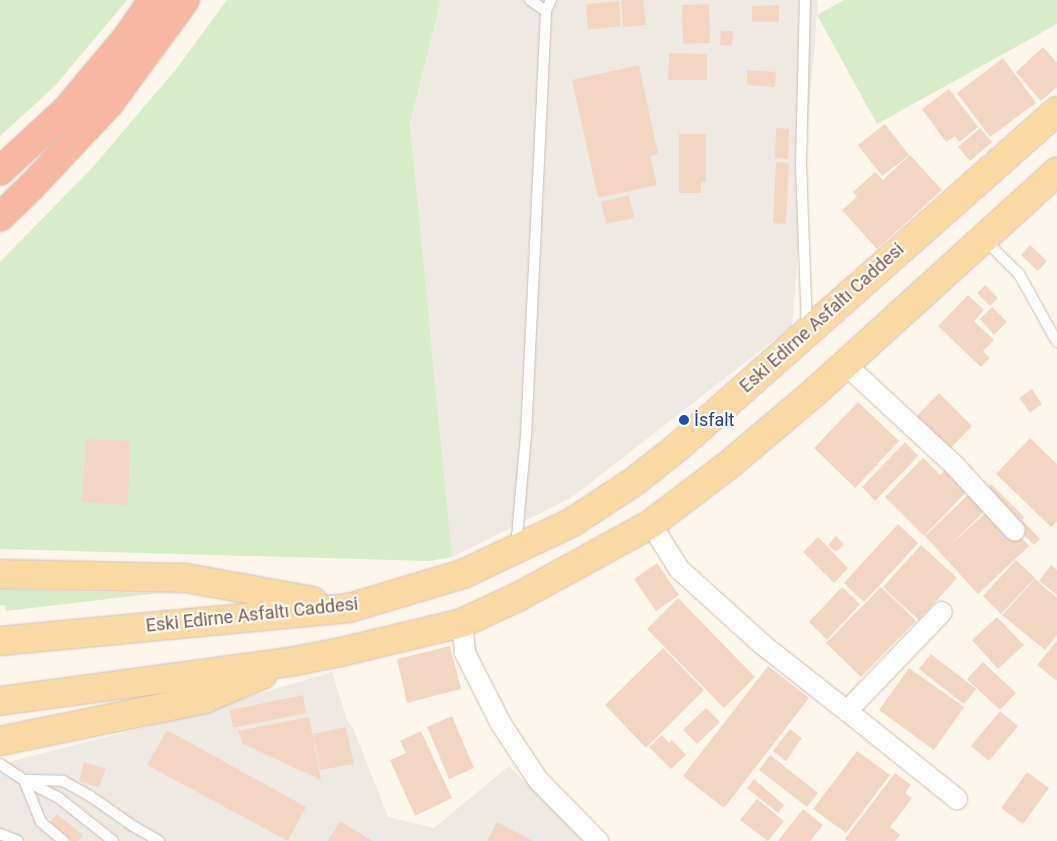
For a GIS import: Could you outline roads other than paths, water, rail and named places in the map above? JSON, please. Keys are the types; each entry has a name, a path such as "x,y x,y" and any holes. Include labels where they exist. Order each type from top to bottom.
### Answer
{"highway":[{"path":"0,171 67,109 125,40 154,0"},
{"path":"0,216 31,188 109,104 185,0"}],"main road":[{"name":"Eski Edirne Asfaltı Caddesi","path":"0,641 349,608 463,574 571,523 635,481 679,446 807,330 1057,111"},
{"path":"0,701 295,661 462,623 520,596 651,524 731,463 845,364 1057,172"},
{"path":"0,574 186,578 349,608"},
{"path":"0,741 204,699 295,661"}],"street":[{"path":"845,364 955,466 1015,531"},
{"path":"651,524 679,569 763,645 957,799"},
{"path":"846,711 942,612"},
{"path":"462,623 465,654 501,724 538,780 598,841"}],"lane":[{"path":"530,0 546,11"},
{"path":"515,550 526,436 546,11 551,0"},
{"path":"805,0 801,166 807,330"},
{"path":"983,238 1019,274 1057,342"},
{"path":"0,764 24,780 59,798 113,841"},
{"path":"24,780 41,822 64,841"},
{"path":"24,780 63,782 90,796 133,826 159,841"},
{"path":"0,834 18,841"}],"place":[{"name":"İsfalt","path":"684,420"}]}
